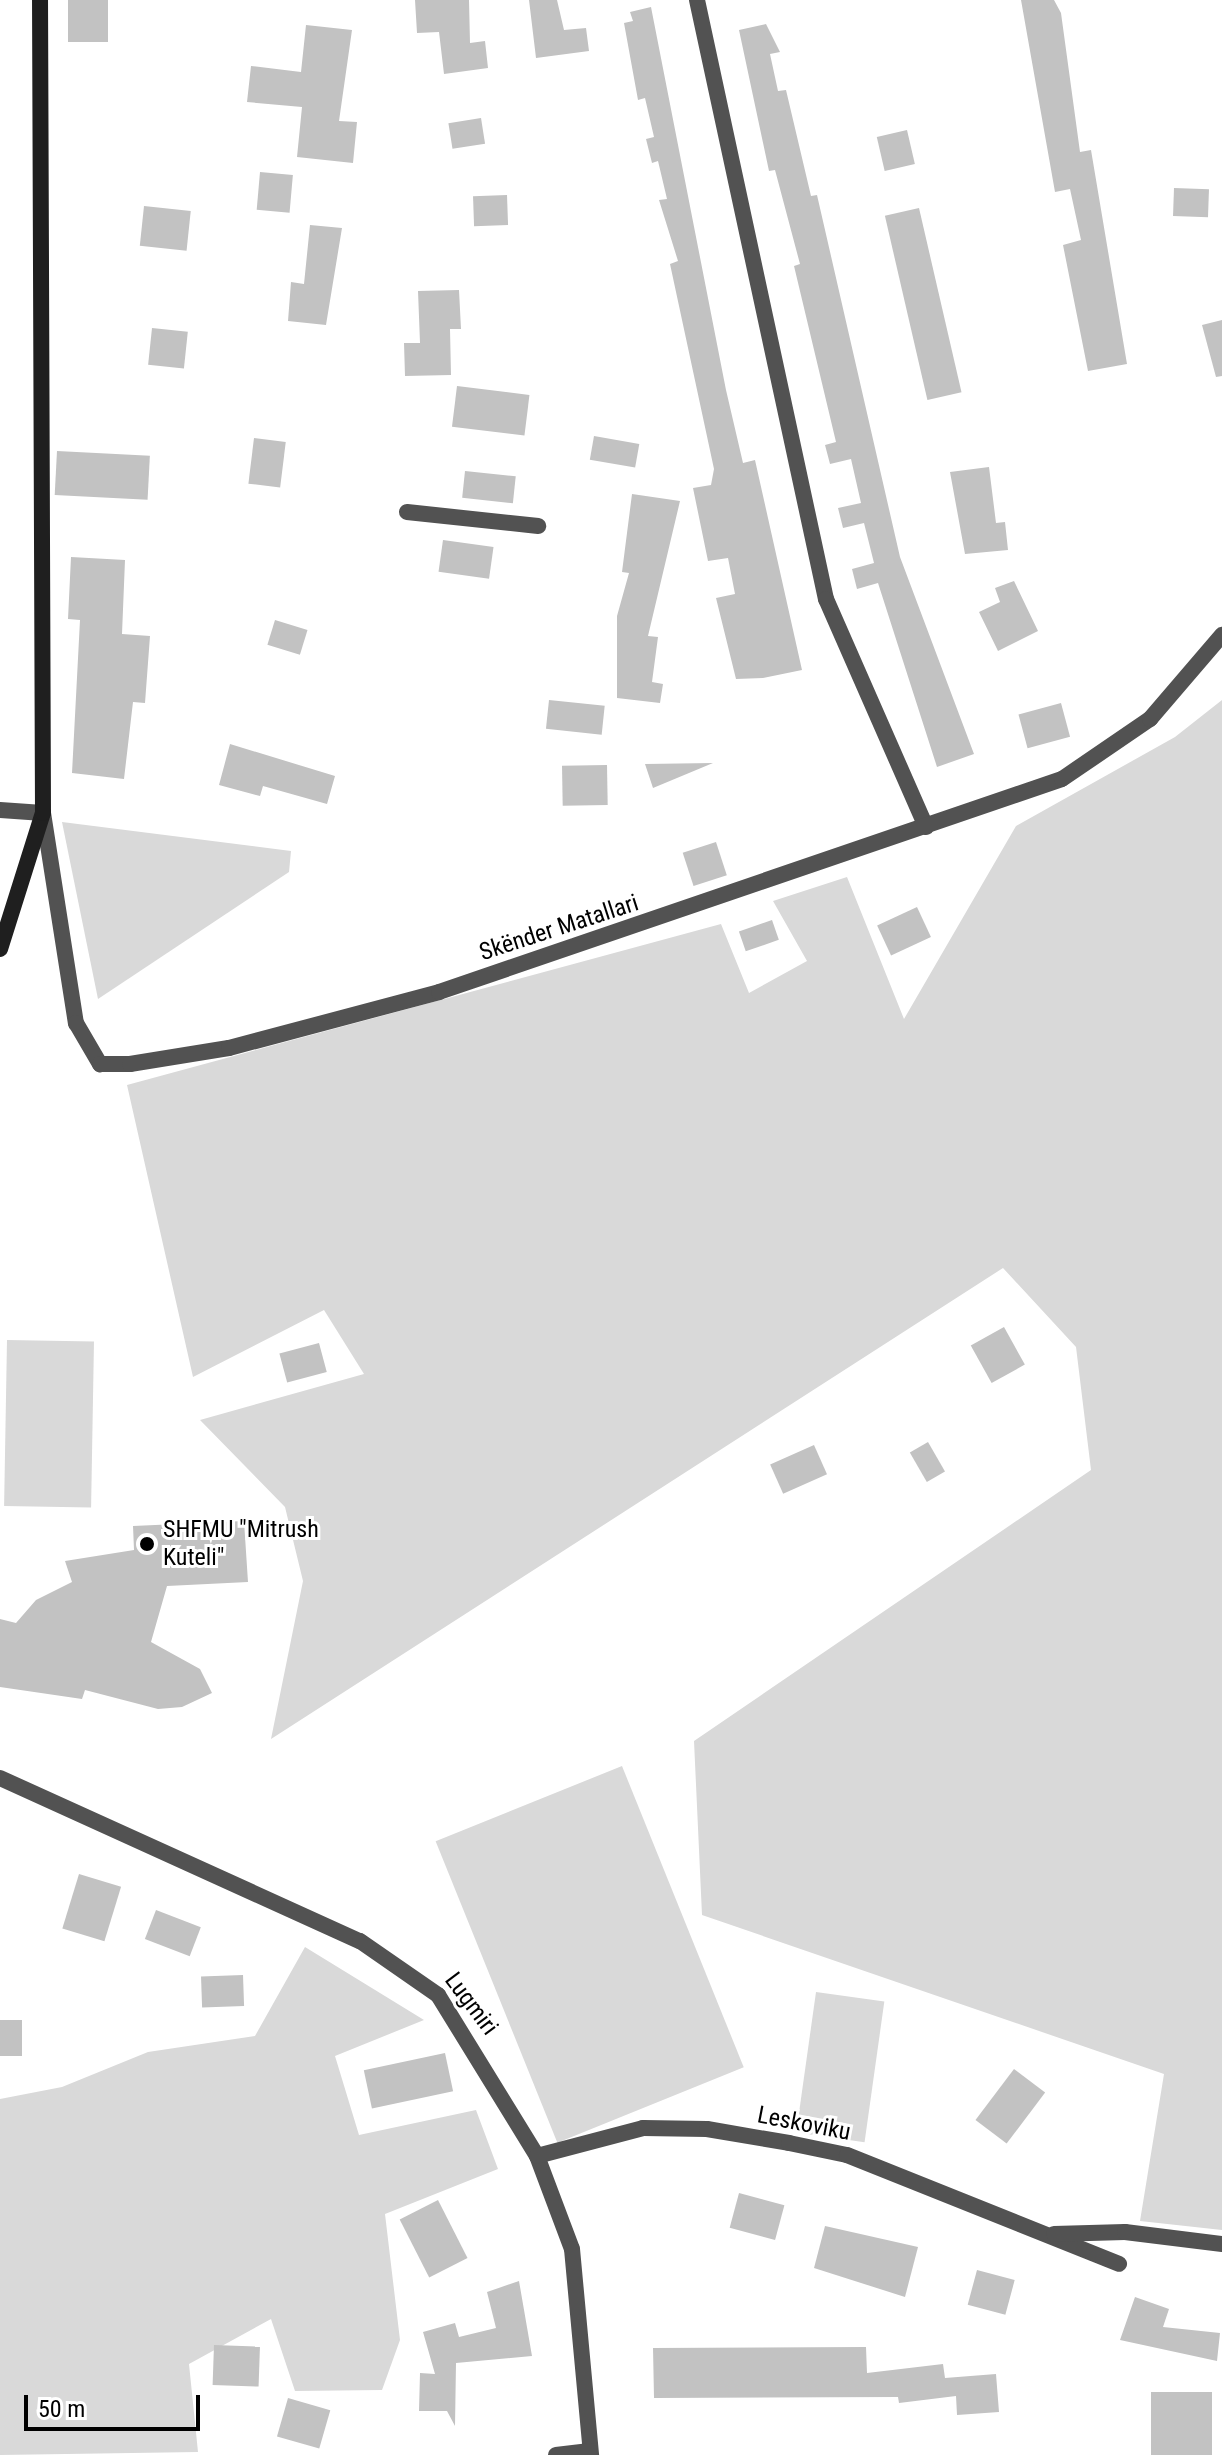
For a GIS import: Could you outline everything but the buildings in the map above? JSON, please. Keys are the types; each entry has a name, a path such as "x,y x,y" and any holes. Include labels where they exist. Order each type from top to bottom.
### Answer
{"street":[{"path":"0,949 43,813 40,0"},
{"path":"697,0 826,599 926,827"},
{"path":"407,512 538,526"},
{"name":"Skënder Matallari","path":"43,813 70,1003 100,1064 229,1048 383,1008 593,945 1089,766 1150,719 1222,635"},
{"path":"0,810 43,813"},
{"name":"Lugmiri","path":"0,1778 237,1880 399,1962 457,2018 537,2156 572,2249 590,2453"},
{"name":"Leskoviku","path":"537,2156 643,2128 707,2129 847,2155 1052,2234 1119,2264"},
{"name":"Leskoviku","path":"1052,2234 1125,2232 1222,2244"},
{"path":"556,2455 590,2453"}],"shaded area":[{"path":"1222,700 1222,2230 1140,2221 1164,2074 702,1915 694,1741 1091,1470 1076,1347 1003,1268 271,1739 303,1581 285,1507 200,1420 364,1374 324,1310 193,1377 127,1085 721,924 749,993 807,961 773,901 847,877 904,1019 1016,826 1175,737"},
{"path":"62,822 291,851 289,872 98,999"},
{"path":"7,1340 94,1342 91,1507 4,1506"},
{"path":"622,1766 744,2067 557,2143 436,1841"},
{"path":"305,1947 424,2020 335,2056 359,2135 476,2110 498,2169 385,2214 400,2340 382,2390 295,2391 271,2319 189,2364 198,2452 0,2455 0,2099 62,2087 148,2052 255,2036"},
{"path":"816,1992 884,2002 865,2142 796,2133"}],"place":[{"name":"SHFMU \"Mitrush Kuteli\"","path":"147,1544"}]}
